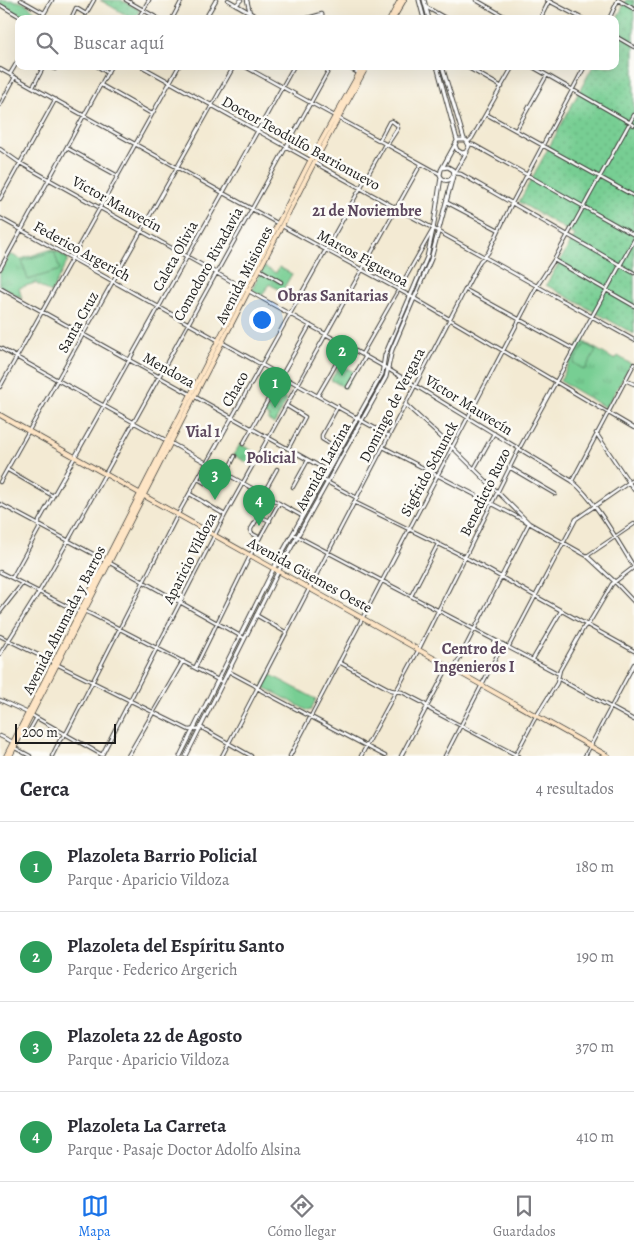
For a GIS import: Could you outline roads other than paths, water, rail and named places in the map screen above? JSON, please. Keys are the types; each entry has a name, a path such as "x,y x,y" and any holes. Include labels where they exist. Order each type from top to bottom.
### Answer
{"main road":[{"path":"393,15 400,0"},
{"path":"394,15 404,0"},
{"name":"Avenida Misiones","path":"143,495 312,162 363,70"},
{"name":"Avenida Misiones","path":"247,290 259,270 280,225"},
{"name":"Avenida Güemes Oeste","path":"0,414 608,756"},
{"name":"Avenida Ahumada y Barros","path":"10,756 32,716 54,664 143,495"},
{"name":"Avenida Ahumada y Barros","path":"6,756 13,742 32,716"}],"street":[{"path":"21,0 44,13 52,0"},
{"path":"72,15 76,8 86,14 94,0"},
{"path":"126,0 153,15"},
{"path":"141,15 149,0"},
{"path":"174,15 182,0"},
{"path":"207,15 216,0"},
{"path":"228,0 254,15"},
{"path":"236,5 241,0"},
{"path":"247,0 250,13"},
{"path":"418,0 423,15"},
{"path":"424,0 428,15"},
{"path":"476,0 502,15"},
{"path":"542,15 549,0 576,15"},
{"path":"611,15 618,0 634,9"},
{"path":"0,5 17,15"},
{"path":"426,7 440,15"},
{"path":"619,38 634,47"},
{"path":"10,74 15,66"},
{"name":"Marcos Figueroa","path":"0,68 410,296 634,428"},
{"path":"33,87 42,70"},
{"path":"103,70 108,73"},
{"path":"0,269 109,70"},
{"name":"Doctor Teodulfo Barrionuevo","path":"148,70 433,230 438,231 634,340"},
{"path":"0,387 177,70"},
{"name":"Santa Cruz","path":"0,482 232,70"},
{"path":"251,70 421,164 447,181 454,174 461,174 634,273"},
{"name":"Caleta Olivia","path":"12,578 39,529 39,521 292,70"},
{"name":"Comodoro Rivadavia","path":"0,654 39,592 329,70"},
{"path":"354,70 361,74"},
{"path":"438,70 456,149 464,153 467,150 467,142 462,135 443,70"},
{"path":"472,70 502,87"},
{"path":"467,142 472,138 511,70"},
{"path":"538,70 634,125"},
{"name":"Domingo de Vergara","path":"222,756 415,385 480,262 485,257 583,70"},
{"path":"515,131 547,75"},
{"path":"0,105 15,77"},
{"path":"101,85 152,114"},
{"path":"0,199 56,100"},
{"path":"486,114 634,196"},
{"name":"Sigfrido Schunck","path":"290,756 469,418 502,351 634,115"},
{"name":"Chaco","path":"52,756 92,683 178,514 360,188 398,128 397,125 392,121 389,122 379,141"},
{"path":"442,168 459,139 474,145 634,235"},
{"path":"67,148 118,176"},
{"name":"Víctor Mauvecín","path":"0,149 50,180 366,356 572,481 582,489 616,537 634,567"},
{"name":"Avenida Latzina","path":"180,756 292,534 325,481 328,471 340,450 386,377 392,350 429,264 454,174 467,150"},
{"name":"Aparicio Vildoza","path":"103,756 129,701 156,653 226,514 421,164"},
{"path":"442,168 448,166 454,174"},
{"name":"Avenida Latzina","path":"186,756 244,638 382,374 384,355 427,257 442,168"},
{"path":"446,202 499,230"},
{"name":"Federico Argerich","path":"0,218 221,340 389,436"},
{"path":"362,354 433,230"},
{"name":"Benedicto Ruzo","path":"361,756 439,610 518,449 634,240"},
{"path":"554,260 634,306"},
{"path":"259,270 281,282"},
{"name":"Mendoza","path":"0,288 328,471"},
{"path":"466,290 573,349"},
{"path":"242,444 310,325"},
{"path":"0,348 302,516"},
{"path":"348,387 366,356"},
{"path":"318,395 336,364"},
{"path":"572,481 634,364"},
{"path":"625,380 634,384"},
{"path":"406,405 453,448 529,523"},
{"path":"287,406 305,417 288,449"},
{"path":"338,406 322,434 322,439 340,450"},
{"path":"474,469 494,433"},
{"path":"596,433 634,490"},
{"path":"383,447 529,523 587,556 634,602"},
{"path":"226,474 235,456"},
{"path":"293,486 308,460"},
{"path":"509,467 555,494"},
{"path":"262,494 277,469"},
{"path":"8,470 53,496"},
{"path":"198,479 217,490"},
{"path":"508,646 576,519 634,479"},
{"path":"325,481 357,498"},
{"path":"190,494 226,514"},
{"path":"354,502 535,595 634,651"},
{"path":"0,504 244,638"},
{"path":"194,668 251,555 280,504"},
{"path":"260,538 251,533 250,529 259,516 270,521"},
{"path":"454,669 529,523"},
{"path":"587,556 634,524"},
{"path":"292,534 559,674"},
{"path":"411,596 438,544"},
{"path":"339,662 391,690 402,692 427,706 430,710 516,756 584,627 590,623 614,581 634,567"},
{"path":"0,572 120,629 222,682"},
{"path":"0,612 22,583"},
{"path":"533,659 561,610"},
{"path":"256,615 287,633"},
{"path":"0,636 188,730 202,728 251,756"},
{"path":"445,756 503,644"},
{"path":"128,756 182,661"},
{"path":"586,756 634,664"},
{"path":"401,756 448,666"},
{"path":"228,671 385,756"},
{"path":"558,679 634,720"},
{"path":"0,700 103,756"},
{"path":"28,735 32,716"},
{"path":"0,736 13,742 15,748 30,756"}],"place":[{"name":"Plazoleta del Espíritu Santo","path":"342,376"},
{"name":"Plazoleta Barrio Policial","path":"275,408"},
{"name":"Plazoleta 22 de Agosto","path":"215,500"},
{"name":"Plazoleta La Carreta","path":"259,526"}],"district":[{"name":"21 de Noviembre","path":"367,210"},
{"name":"Obras Sanitarias","path":"333,295"},
{"name":"Vial 1","path":"203,431"},
{"name":"Policial","path":"271,457"},
{"name":"Centro de Ingenieros I","path":"474,657"}]}
